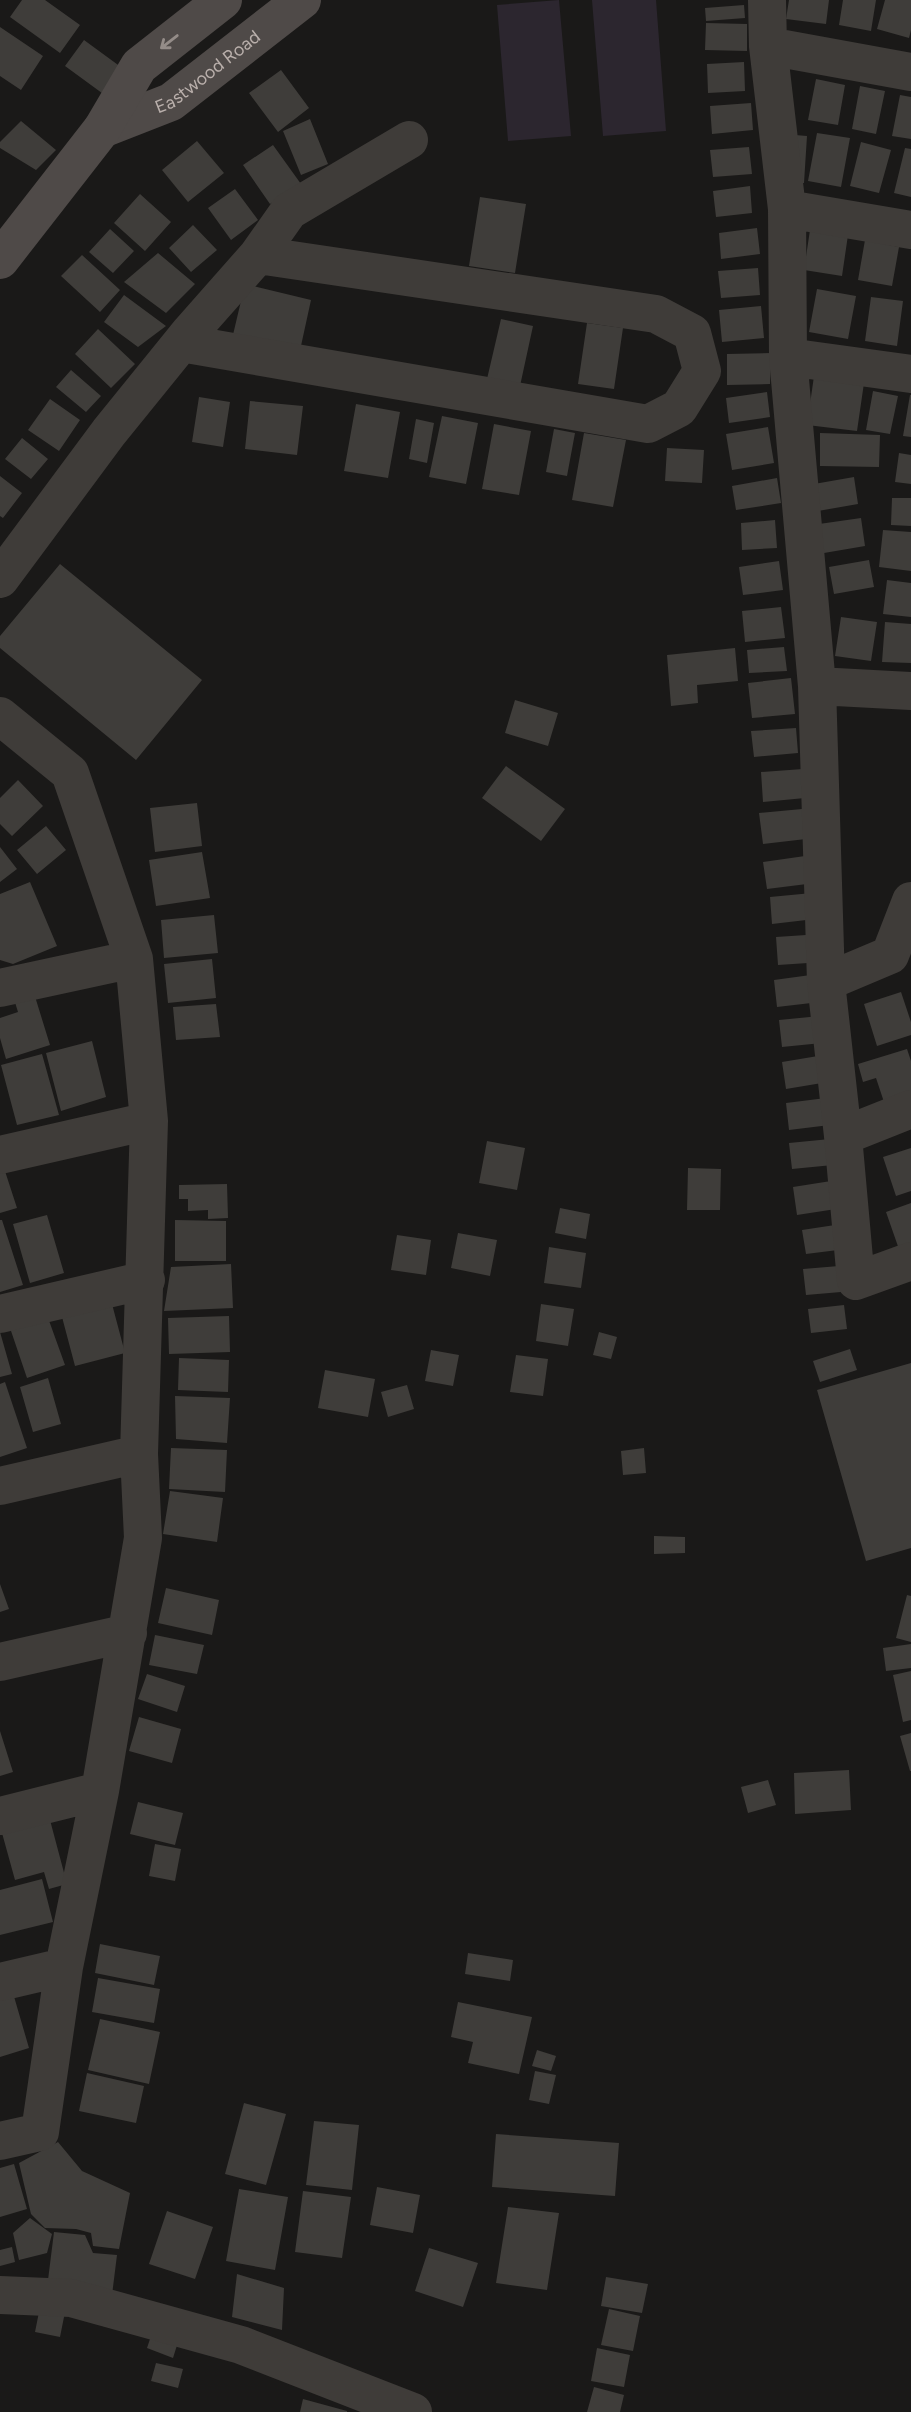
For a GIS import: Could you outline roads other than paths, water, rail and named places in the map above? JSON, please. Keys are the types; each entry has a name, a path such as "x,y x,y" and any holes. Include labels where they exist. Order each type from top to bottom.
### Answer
{"main road":[{"name":"Eastwood Road","path":"0,260 102,129 139,66 223,0"},
{"name":"Eastwood Road","path":"102,129 171,102 302,0"}],"street":[{"path":"767,0 768,46 787,209 788,357 817,686 826,982 856,1282 911,1261"},
{"path":"768,46 911,72"},
{"path":"0,579 109,432 181,343 258,255 289,211 408,140"},
{"path":"787,209 911,230"},
{"path":"181,343 648,424 679,408 702,371 692,333 656,314 258,255"},
{"path":"788,357 911,374"},
{"path":"817,686 911,691"},
{"path":"0,716 70,773 134,959 149,1121 139,1454 143,1538 100,1791 64,1967 40,2132 0,2141"},
{"path":"826,982 890,955 911,901"},
{"path":"1,987 134,959"},
{"path":"843,1136 911,1109"},
{"path":"0,1155 149,1121"},
{"path":"0,1314 146,1280"},
{"path":"0,1486 139,1454"},
{"path":"0,1662 128,1633"},
{"path":"0,1816 100,1791"},
{"path":"0,1982 64,1967"},
{"path":"0,2295 71,2298 149,2319 240,2345 413,2412"}]}
